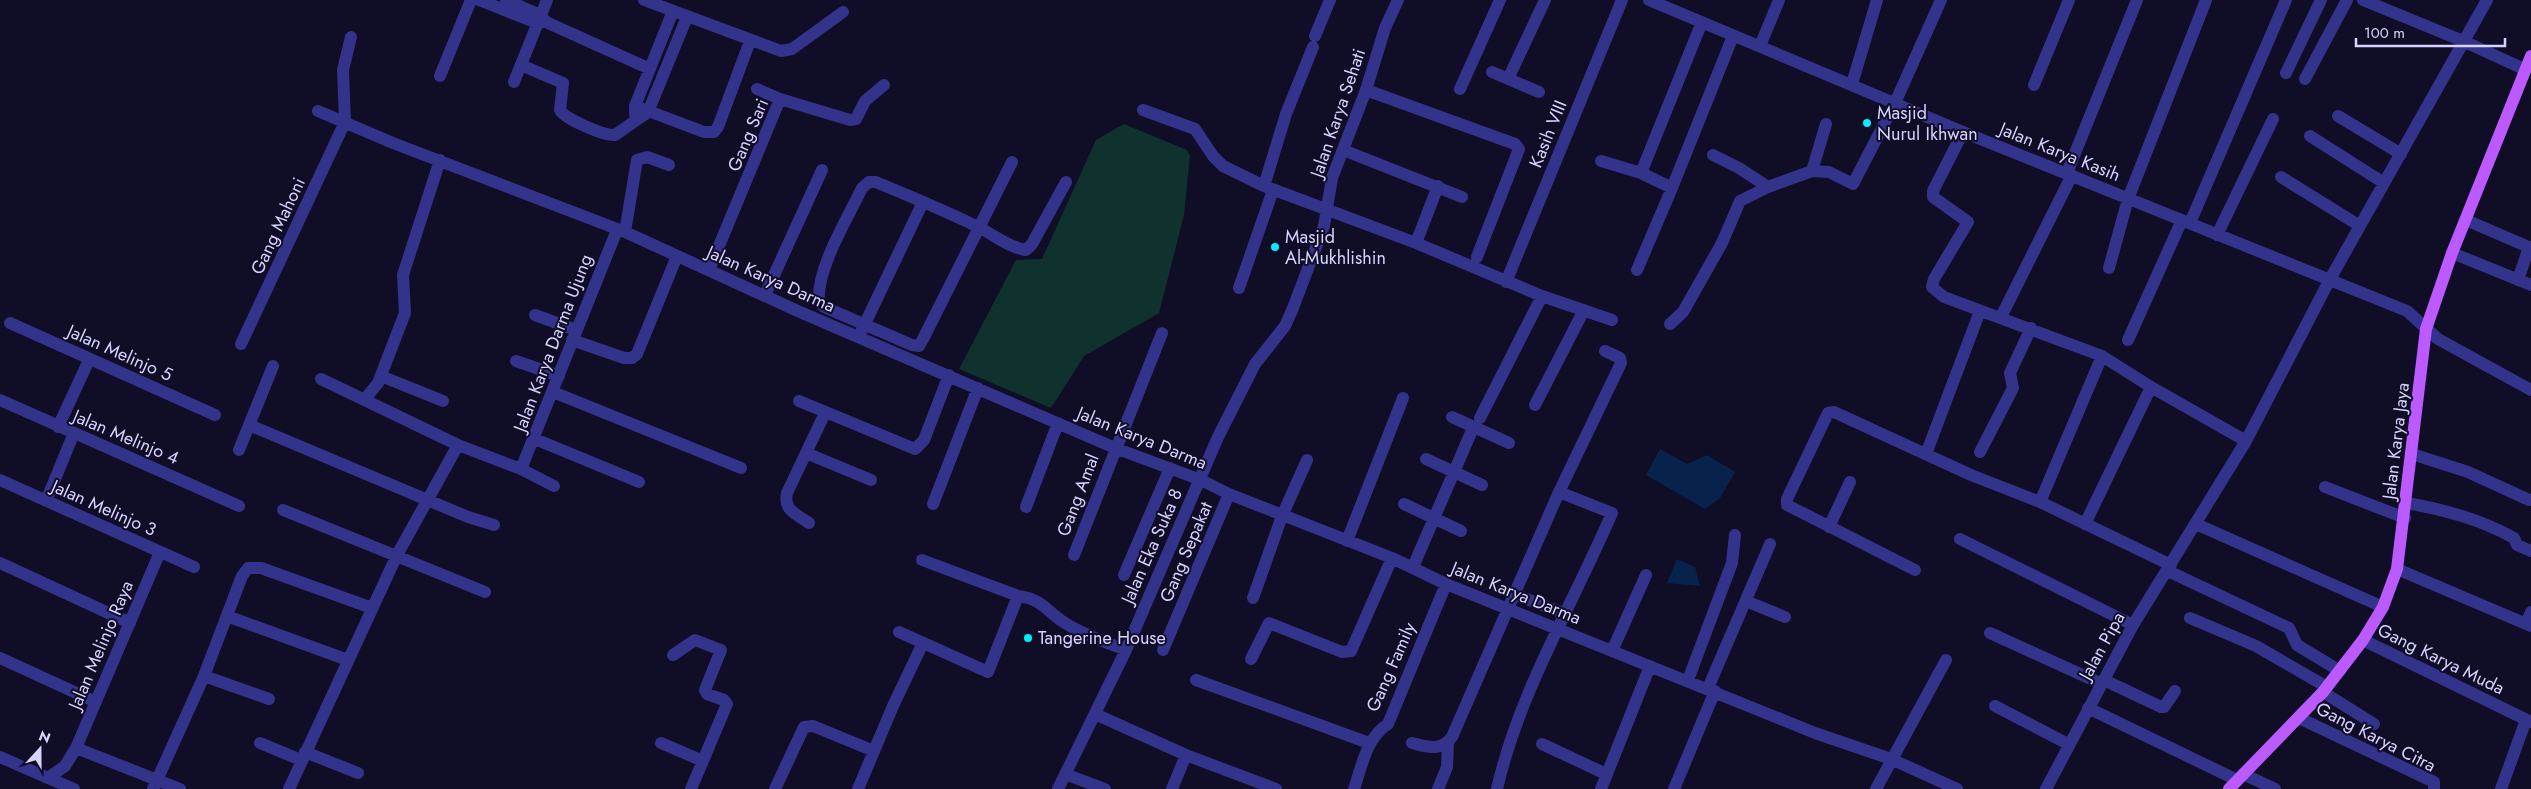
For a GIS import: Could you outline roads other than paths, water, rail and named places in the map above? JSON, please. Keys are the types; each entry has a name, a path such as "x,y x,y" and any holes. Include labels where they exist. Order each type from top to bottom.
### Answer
{"main road":[{"name":"Jalan Karya Jaya","path":"2236,781 2325,689 2363,640 2383,607 2397,569 2405,518 2426,329 2452,253 2524,69 2531,56"}],"street":[{"path":"440,76 471,0"},
{"path":"479,0 541,20"},
{"path":"506,0 541,20 650,69"},
{"path":"514,82 541,20 547,0"},
{"path":"644,0 774,50 787,51 843,12"},
{"path":"1239,288 1269,188 1286,114 1330,0"},
{"name":"Jalan Karya Sehati","path":"1201,480 1218,438 1255,364 1284,326 1313,257 1328,210 1332,178 1366,90 1385,28 1398,0"},
{"path":"1460,89 1500,0"},
{"path":"1508,79 1544,0"},
{"name":"Kasih VIII","path":"1506,282 1622,0"},
{"name":"Jalan Karya Kasih","path":"1649,0 1674,5 1702,22 1733,36 1852,84 1963,132 2407,311 2426,329 2456,350 2531,390"},
{"path":"1760,46 1779,0"},
{"path":"1852,84 1877,0"},
{"path":"1670,324 1683,312 1722,244 1740,202 1768,187 1812,171 1829,172 1853,184 1896,104 1941,0"},
{"path":"2034,85 2069,0"},
{"path":"2001,317 2069,174 2137,0"},
{"path":"2109,268 2128,199 2206,0"},
{"path":"2128,340 2186,222 2286,0"},
{"path":"2286,73 2321,0"},
{"path":"2305,79 2347,0"},
{"path":"2363,0 2381,3 2524,69"},
{"name":"Jalan Pipa","path":"2046,789 2068,744 2133,625 2246,440 2329,281 2487,0"},
{"path":"635,120 635,106 673,11"},
{"path":"521,65 563,83 560,110 564,116 604,134 612,135 622,132 635,120 648,112 687,17"},
{"path":"1641,174 1702,22"},
{"path":"1637,270 1733,36"},
{"path":"345,122 343,70 351,37"},
{"path":"635,106 704,132 714,132 718,127 750,41"},
{"path":"1492,72 1538,92"},
{"name":"Gang Sari","path":"709,270 780,99 852,120 858,116 871,94 884,85"},
{"path":"757,89 780,99"},
{"path":"1366,90 1515,144 1518,149 1478,257"},
{"path":"1143,110 1195,129 1213,156 1223,166 1269,188 1416,243 1542,296 1612,320"},
{"name":"Jalan Karya Darma","path":"318,111 621,231 858,337 1115,448 1201,480 1282,516 1392,558 1446,584 1508,607 1612,651 1815,732 1891,759 1957,789"},
{"path":"2338,116 2401,154"},
{"path":"2217,235 2272,120"},
{"name":"Gang Mahoni","path":"241,344 345,122"},
{"path":"1812,171 1826,124"},
{"path":"1963,132 1933,191 1933,197 1968,222 1934,279 1932,287 1944,297 2102,356 2151,387 2246,440"},
{"path":"2310,136 2384,184"},
{"path":"1342,150 1462,197"},
{"path":"1713,155 1739,168 1768,187"},
{"name":"Jalan Karya Darma Ujung","path":"521,469 535,439 574,335 621,231 637,160 647,157 669,165"},
{"path":"364,400 375,388 381,376 405,313 403,275 440,160"},
{"path":"1601,161 1641,174 1672,188"},
{"path":"1012,162 979,228 920,344 912,345 824,308 819,302 818,298 827,263 862,188 868,182 876,182 979,228 1018,248 1028,249 1066,182"},
{"path":"765,295 822,170"},
{"path":"2281,177 2360,226"},
{"path":"1416,243 1438,186"},
{"path":"858,337 923,202"},
{"path":"2466,220 2530,248 2518,280"},
{"path":"2452,253 2531,285"},
{"path":"535,314 574,335 624,358 632,358 637,354 677,256"},
{"path":"1412,567 1432,518 1476,423 1542,296"},
{"path":"1535,405 1584,310"},
{"path":"1926,454 1980,311"},
{"name":"Jalan Melinjo 5","path":"10,323 215,415"},
{"path":"1980,452 2013,388 2010,373 2031,328"},
{"name":"Gang Amal","path":"1074,555 1162,333"},
{"path":"1438,789 1447,767 1448,742 1559,492 1621,363 1620,358 1605,351"},
{"path":"2040,502 2102,356"},
{"path":"58,427 89,360"},
{"path":"516,361 559,376"},
{"path":"239,450 273,366"},
{"path":"799,401 915,449 924,440 949,375"},
{"path":"381,376 443,401"},
{"path":"321,379 458,446 521,469 554,486"},
{"path":"2085,524 2151,387"},
{"path":"933,504 978,388"},
{"path":"553,392 741,468"},
{"path":"1347,542 1403,398"},
{"name":"Jalan Melinjo 4","path":"0,400 239,506"},
{"path":"1915,570 1787,505 1787,499 1828,413 1834,412 1971,475 2040,502 2085,524 2289,628 2297,645 2340,670"},
{"path":"809,523 787,508 785,502 825,413"},
{"path":"1452,417 1476,423 1508,443"},
{"path":"1026,507 1058,423"},
{"path":"249,425 468,517 494,525"},
{"path":"46,501 74,433"},
{"path":"535,439 639,482"},
{"path":"289,789 397,555 426,499 458,446"},
{"path":"806,452 871,480"},
{"path":"2412,454 2468,472 2530,500"},
{"path":"1253,598 1282,516 1307,460"},
{"path":"1426,460 1482,485"},
{"path":"1124,575 1170,468"},
{"name":"Jalan Melinjo 3","path":"0,480 194,567"},
{"name":"Jalan Eka Suka 8","path":"1058,789 1126,650 1201,480"},
{"path":"1829,527 1850,482"},
{"path":"2325,487 2405,518"},
{"path":"1497,789 1504,755 1557,628 1612,512 1559,492"},
{"name":"Gang Sepakat","path":"1163,650 1230,494"},
{"path":"2407,502 2445,510 2474,519 2510,535 2516,540 2517,545 2531,551"},
{"path":"1404,504 1461,531"},
{"path":"283,510 485,592"},
{"path":"2196,524 2383,607"},
{"path":"1688,680 1732,563 1735,535"},
{"path":"1960,539 2133,625"},
{"path":"1674,789 1746,601 1770,544"},
{"name":"Jalan Melinjo Raya","path":"48,778 65,766 76,748 160,552"},
{"path":"1252,659 1269,623 1342,652 1351,651 1392,558"},
{"path":"922,560 1018,596 1032,598 1048,608 1065,623 1095,639 1126,650"},
{"path":"0,563 130,623"},
{"path":"155,785 204,676 242,576 248,568 254,567 372,608"},
{"path":"2397,569 2529,621"},
{"path":"1612,651 1646,575"},
{"name":"Gang Family","path":"1354,789 1369,743 1380,729 1388,724 1446,584"},
{"path":"1514,594 1565,614"},
{"path":"899,632 922,645 988,672 1018,596"},
{"path":"1746,601 1785,617"},
{"path":"227,616 348,660"},
{"path":"2190,618 2256,646 2325,689 2374,724"},
{"path":"1990,633 2161,707 2164,707 2175,691"},
{"path":"673,655 695,640 720,650 705,690 707,694 724,700 727,704 691,789"},
{"name":"Gang Karya Muda","path":"2363,640 2528,721"},
{"path":"858,789 922,645"},
{"path":"0,658 96,702"},
{"path":"1876,789 1946,660"},
{"path":"1601,789 1650,666"},
{"path":"204,676 269,698"},
{"path":"1196,680 1369,743"},
{"path":"1995,706 2068,744"},
{"path":"2088,708 2236,781 2275,789"},
{"path":"1095,714 1186,755 1276,789"},
{"name":"Gang Karya Citra","path":"2299,718 2434,782 2434,789"},
{"path":"2501,789 2528,721"},
{"path":"775,789 804,727 807,725 814,726 874,752"},
{"path":"1412,743 1434,748 1448,742"},
{"path":"260,743 358,773"},
{"path":"661,743 703,761"},
{"path":"1542,744 1606,774"},
{"path":"76,748 155,785 180,789"},
{"path":"1172,789 1186,755"},
{"path":"0,757 74,789"},
{"path":"1065,774 1105,789"}],"water":[{"path":"1660,449 1687,464 1707,455 1735,472 1720,498 1705,509 1646,475"},
{"path":"1677,559 1695,567 1700,586 1667,583"}],"place":[{"name":"Masjid Nurul Ikhwan","path":"1867,123"},
{"name":"Masjid Al-Mukhlishin","path":"1275,247"},
{"name":"Tangerine House","path":"1028,638"}]}
